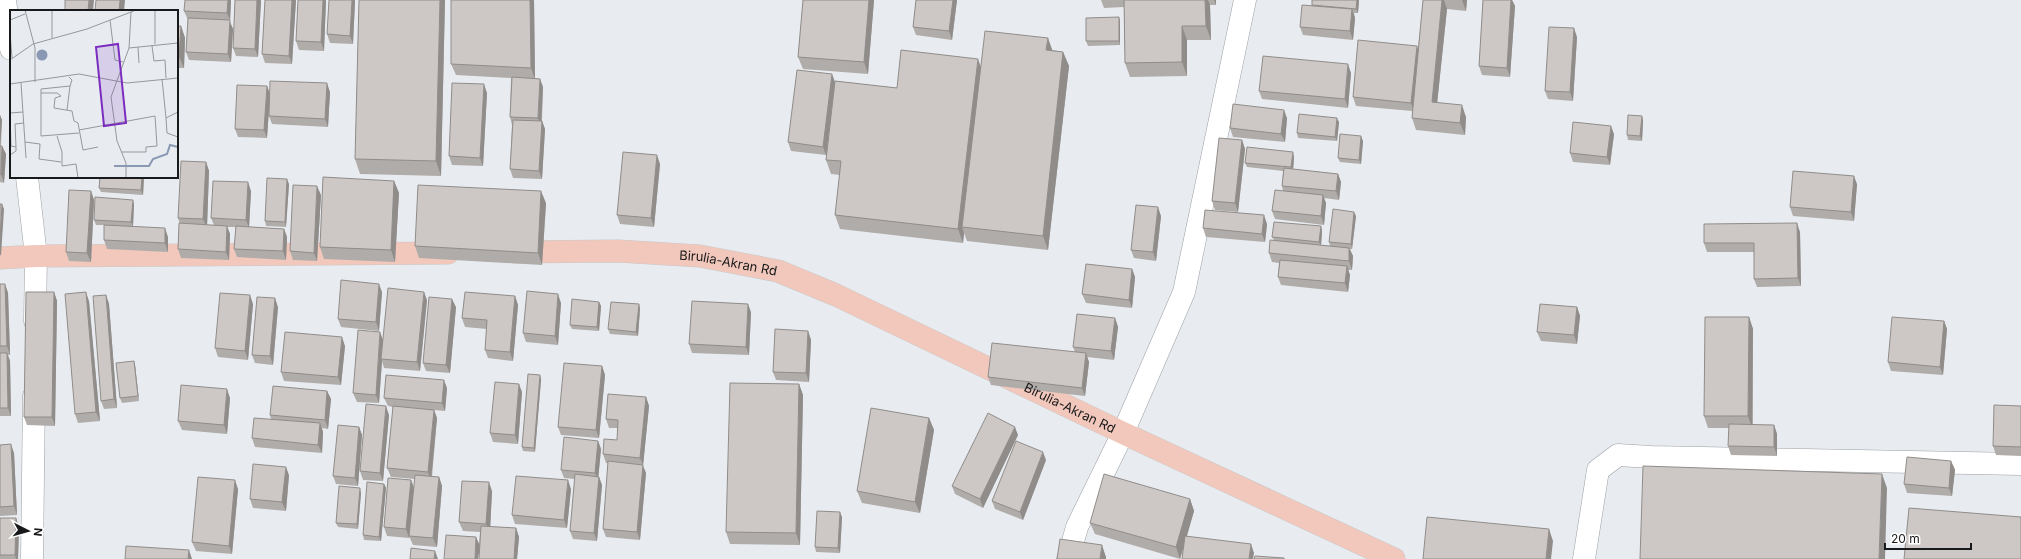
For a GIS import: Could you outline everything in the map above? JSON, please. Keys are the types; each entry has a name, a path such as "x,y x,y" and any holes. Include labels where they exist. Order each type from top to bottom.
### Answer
{"highway":[{"name":"Birulia-Akran Rd","path":"492,252 618,251 700,256 778,271 836,296 1123,433 1394,559"},
{"path":"0,258 36,256 468,253"}],"street":[{"path":"5,0 10,41"},
{"path":"1068,559 1077,527 1123,433 1184,292 1246,0"},
{"path":"27,178 36,256 35,344"},
{"path":"32,559 34,376"},
{"path":"1584,559 1598,470 1618,455 1651,457 2021,464"}],"building":[{"path":"65,0 89,0 88,10 65,10"},
{"path":"96,0 120,0 119,10 95,10"},
{"path":"185,0 228,0 227,13 184,11"},
{"path":"235,0 257,0 255,49 233,48"},
{"path":"265,0 292,0 289,56 262,54"},
{"path":"298,0 323,0 321,42 296,41"},
{"path":"329,0 352,0 350,36 327,34"},
{"path":"359,0 440,0 436,161 355,159"},
{"path":"451,0 530,0 531,68 451,64"},
{"path":"803,0 869,0 864,62 798,57"},
{"path":"916,0 953,0 949,31 913,27"},
{"path":"1124,0 1205,0 1206,26 1182,26 1182,62 1125,63"},
{"path":"1312,0 1357,0 1356,9 1312,5"},
{"path":"1423,0 1442,0 1432,102 1462,105 1460,123 1412,118"},
{"path":"1483,0 1511,0 1507,68 1479,66"},
{"path":"1302,5 1352,9 1350,31 1300,27"},
{"path":"1119,17 1119,41 1086,41 1086,18"},
{"path":"188,18 230,20 228,54 186,52"},
{"path":"178,26 181,26 179,57"},
{"path":"1549,27 1574,28 1570,92 1545,91"},
{"path":"985,31 1048,38 1046,50 1063,52 1043,236 962,227"},
{"path":"1358,40 1417,46 1411,103 1353,97"},
{"path":"901,50 978,59 958,229 835,215 841,161 826,160 835,81 897,88"},
{"path":"1263,56 1348,64 1345,99 1259,91"},
{"path":"797,70 832,74 823,147 788,142"},
{"path":"512,77 540,79 538,118 510,117"},
{"path":"270,81 327,83 325,119 269,116"},
{"path":"452,83 484,84 480,158 449,156"},
{"path":"237,85 267,86 264,130 235,129"},
{"path":"1233,104 1284,110 1281,134 1230,128"},
{"path":"1299,114 1337,118 1335,137 1297,133"},
{"path":"1628,115 1642,116 1640,136 1627,135"},
{"path":"513,120 542,121 539,171 510,169"},
{"path":"1573,122 1611,126 1607,157 1570,153"},
{"path":"1340,134 1361,136 1359,160 1338,158"},
{"path":"1219,138 1242,140 1235,203 1212,201"},
{"path":"0,146 2,146 1,174 0,174"},
{"path":"1247,147 1293,152 1291,167 1245,163"},
{"path":"623,152 657,155 651,218 617,215"},
{"path":"181,161 206,162 203,219 178,218"},
{"path":"1284,168 1338,174 1336,191 1282,186"},
{"path":"1793,171 1854,176 1851,212 1790,207"},
{"path":"323,177 394,181 391,250 320,247"},
{"path":"100,178 142,178 141,190 99,188"},
{"path":"267,178 287,179 285,222 265,221"},
{"path":"213,181 248,182 246,220 211,218"},
{"path":"293,185 317,186 314,253 290,251"},
{"path":"418,185 541,191 538,253 415,246"},
{"path":"69,190 91,191 87,253 66,252"},
{"path":"1275,190 1323,195 1321,216 1272,211"},
{"path":"95,197 133,200 131,222 94,220"},
{"path":"0,204 2,204 0,240"},
{"path":"1136,205 1158,207 1153,252 1131,250"},
{"path":"1333,209 1354,212 1351,244 1329,242"},
{"path":"1205,210 1264,215 1262,234 1203,228"},
{"path":"1274,222 1321,226 1319,242 1272,237"},
{"path":"179,223 227,226 226,252 178,249"},
{"path":"1797,223 1798,278 1754,279 1754,243 1704,243 1704,224"},
{"path":"104,225 165,228 165,243 104,240"},
{"path":"236,226 284,229 283,251 234,249"},
{"path":"1270,240 1349,248 1349,261 1269,253"},
{"path":"1280,260 1347,266 1345,283 1278,277"},
{"path":"1086,264 1132,269 1129,300 1082,294"},
{"path":"341,280 379,284 376,322 338,319"},
{"path":"0,284 5,284 7,346 0,346"},
{"path":"388,288 424,292 417,362 381,359"},
{"path":"527,291 558,294 555,336 523,333"},
{"path":"26,292 54,292 52,417 24,417"},
{"path":"86,292 96,412 75,414 65,294"},
{"path":"465,292 515,296 510,352 485,350 487,320 462,318"},
{"path":"220,293 250,295 245,351 215,348"},
{"path":"106,295 114,399 101,401 93,296"},
{"path":"257,297 275,298 270,356 252,355"},
{"path":"429,297 452,299 446,365 423,363"},
{"path":"572,299 599,302 597,327 570,325"},
{"path":"692,301 748,304 746,347 689,344"},
{"path":"611,302 639,304 636,332 608,329"},
{"path":"1540,304 1577,307 1574,335 1537,332"},
{"path":"1077,314 1115,318 1111,351 1073,347"},
{"path":"1705,317 1749,317 1748,416 1704,416"},
{"path":"1892,317 1944,321 1940,367 1888,362"},
{"path":"775,329 808,331 806,373 773,372"},
{"path":"358,330 380,332 376,395 353,393"},
{"path":"285,332 342,337 338,377 281,372"},
{"path":"992,343 1086,353 1082,388 988,377"},
{"path":"0,353 7,353 8,408 0,408"},
{"path":"134,361 138,396 120,398 116,363"},
{"path":"564,363 602,366 596,430 558,427"},
{"path":"528,374 540,375 534,448 522,447"},
{"path":"386,375 444,380 442,403 384,398"},
{"path":"495,382 519,384 515,435 490,433"},
{"path":"730,383 799,384 796,533 726,532"},
{"path":"181,385 227,389 224,425 178,421"},
{"path":"273,386 327,391 325,420 270,415"},
{"path":"608,394 646,397 640,458 603,454 604,439 617,440 618,420 606,419"},
{"path":"366,404 386,406 380,473 360,471"},
{"path":"1994,405 2021,406 2021,447 1993,446"},
{"path":"393,406 434,410 428,472 387,468"},
{"path":"871,408 929,418 915,502 857,491"},
{"path":"988,413 1015,427 980,499 952,486"},
{"path":"254,418 320,423 318,445 252,438"},
{"path":"1729,424 1774,425 1774,447 1728,446"},
{"path":"338,425 359,427 355,478 333,476"},
{"path":"564,437 598,441 595,473 561,470"},
{"path":"1016,441 1043,452 1020,512 992,501"},
{"path":"11,444 14,506 0,507 0,445"},
{"path":"1907,457 1951,461 1949,488 1904,484"},
{"path":"608,461 643,465 637,532 603,529"},
{"path":"253,464 286,467 282,502 250,499"},
{"path":"1643,466 1882,474 1879,559 1640,559"},
{"path":"575,474 599,477 594,533 570,531"},
{"path":"1104,474 1190,499 1176,547 1090,523"},
{"path":"415,475 439,477 433,538 409,536"},
{"path":"516,476 568,480 564,520 512,515"},
{"path":"198,477 235,480 229,546 192,542"},
{"path":"388,478 411,480 406,529 384,527"},
{"path":"462,481 489,482 486,524 459,522"},
{"path":"367,482 384,484 379,537 363,535"},
{"path":"339,486 360,488 357,524 336,523"},
{"path":"1909,508 2021,517 2021,559 1904,559"},
{"path":"817,511 840,512 838,548 815,547"},
{"path":"1427,517 1549,529 1546,559 1423,559"},
{"path":"0,518 16,518 15,555 0,555"},
{"path":"481,526 516,528 514,559 479,559"},
{"path":"446,535 476,537 475,559 444,559"},
{"path":"1185,536 1251,544 1249,559 1182,559"},
{"path":"1060,539 1102,545 1100,559 1057,559"},
{"path":"126,546 189,550 188,559 125,559"},
{"path":"411,548 435,551 434,559 410,559"},
{"path":"1255,556 1284,558 1284,559 1254,559"}]}
